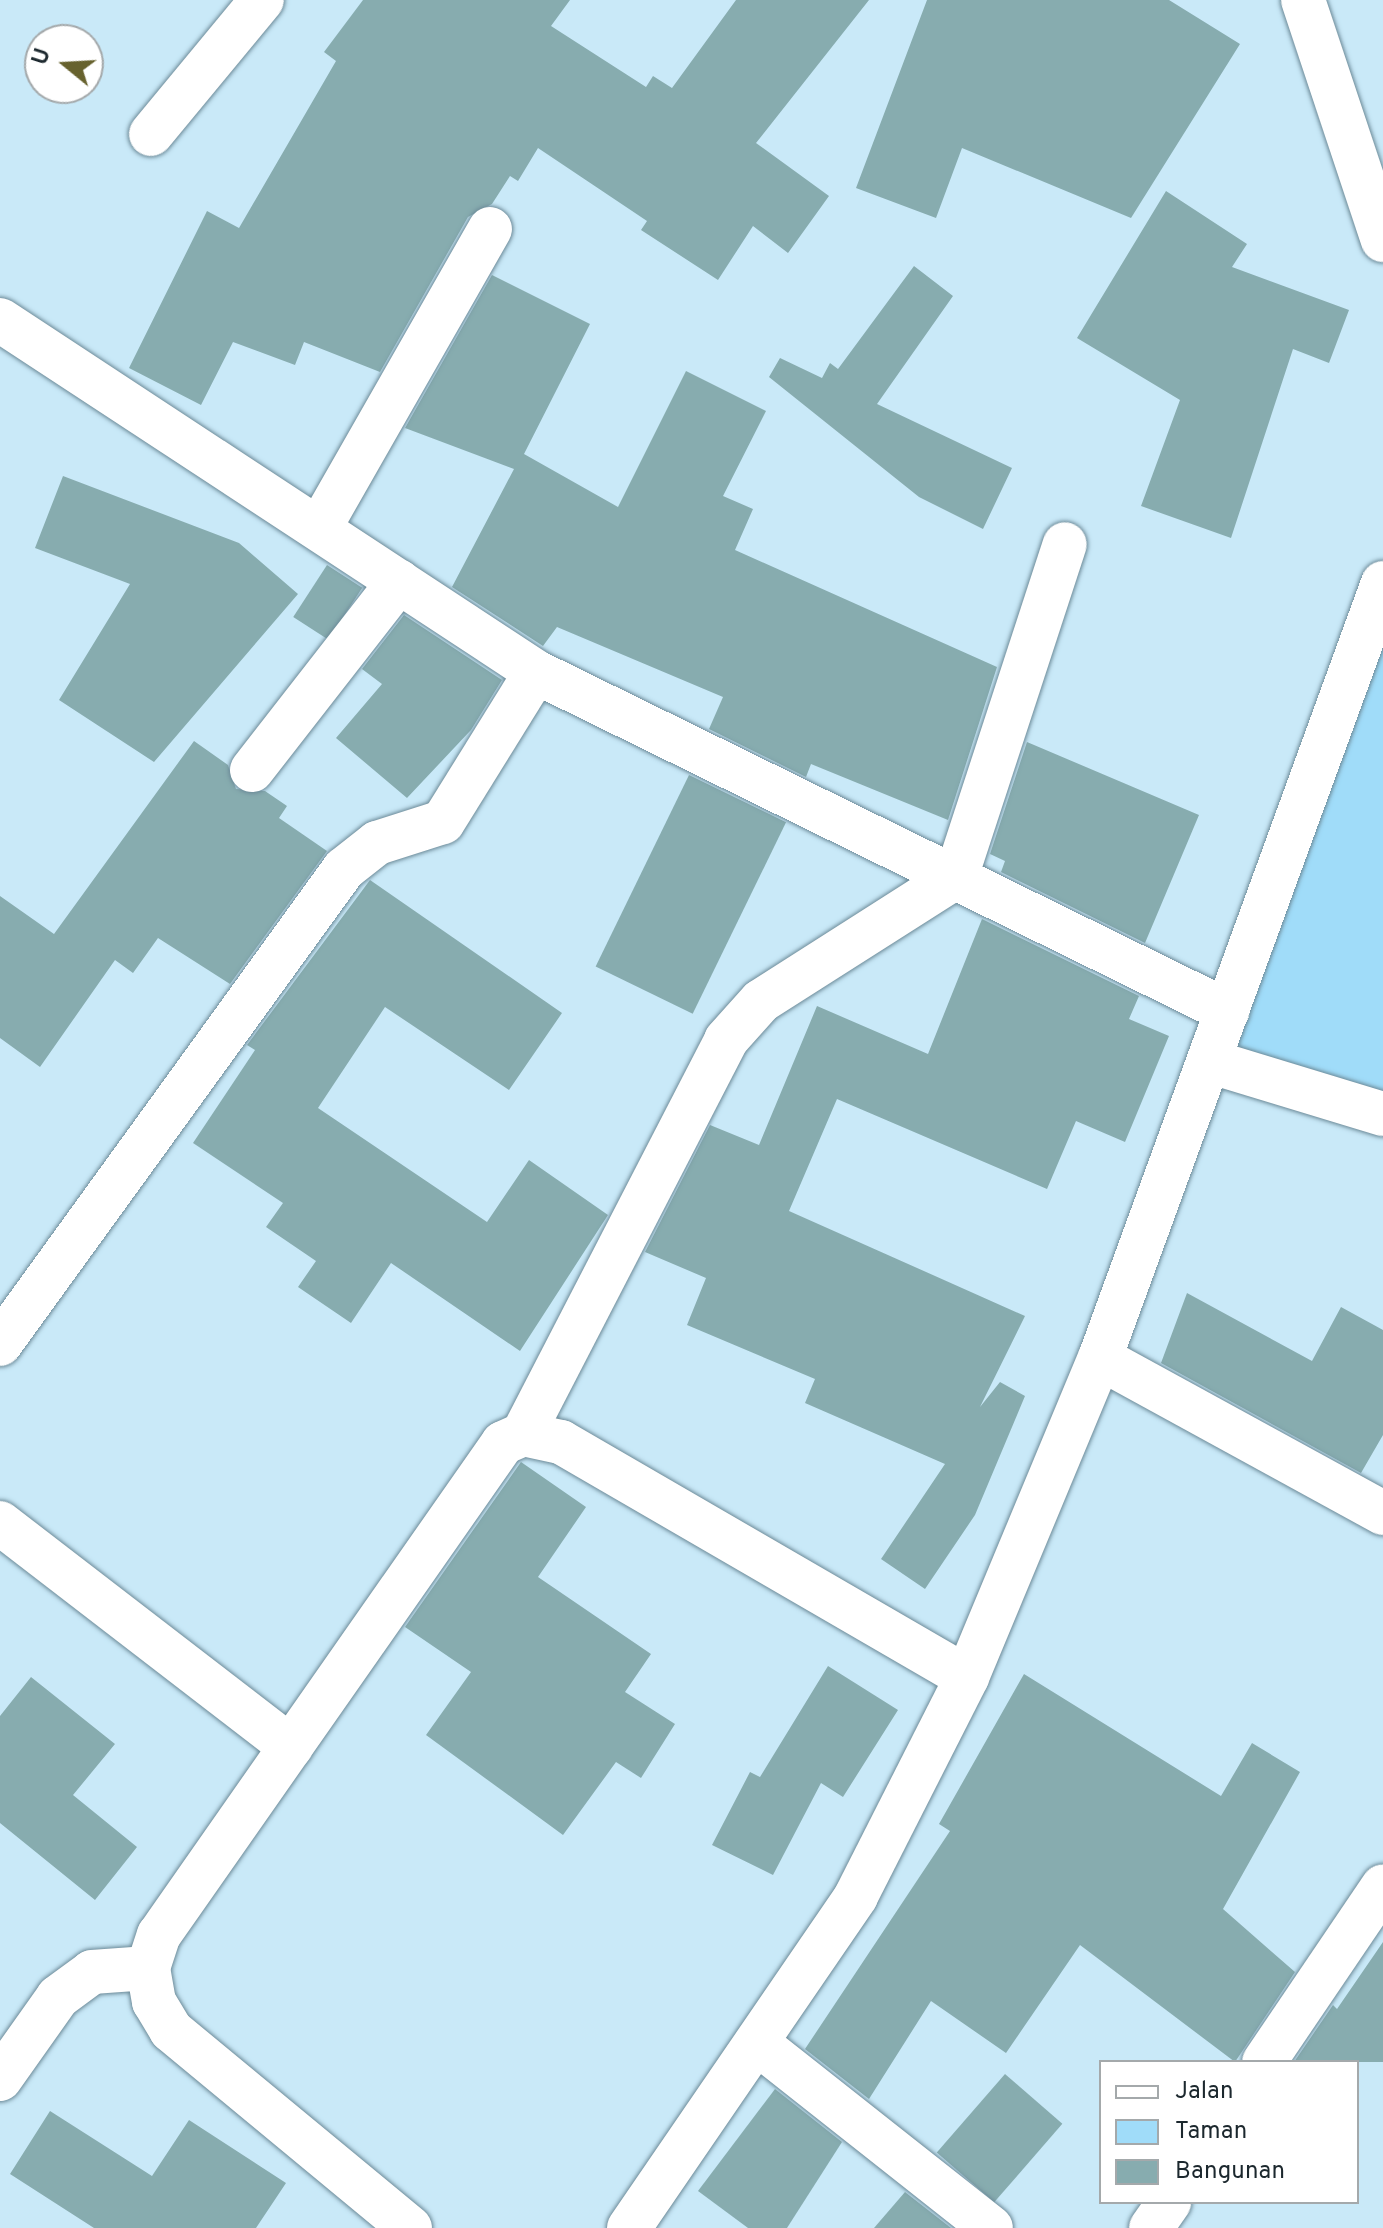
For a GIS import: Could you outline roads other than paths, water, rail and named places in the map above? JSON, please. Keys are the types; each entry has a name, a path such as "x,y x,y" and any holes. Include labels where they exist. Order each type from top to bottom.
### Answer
{"street":[{"path":"151,134 262,0"},
{"path":"1303,0 1383,240"},
{"path":"320,527 490,229"},
{"path":"0,320 320,527 536,672 1227,1011"},
{"path":"523,1434 726,1040 761,1001 956,877 1065,544"},
{"path":"252,770 399,581"},
{"path":"629,2228 856,1896 967,1677 1100,1358 1212,1062 1227,1011 1383,583"},
{"path":"0,1344 344,869 377,843 443,822 536,672"},
{"path":"1212,1062 1383,1114"},
{"path":"1100,1358 1383,1513"},
{"path":"410,2228 171,2030 154,2002 148,1968 159,1935 483,1466 503,1443 523,1434 561,1442 967,1677"},
{"path":"0,1523 291,1747"},
{"path":"1265,2060 1383,1886"},
{"path":"0,2079 33,2027 81,1980 92,1972 148,1968"},
{"path":"757,2043 991,2228"},
{"path":"1151,2228 1168,2204"}]}
